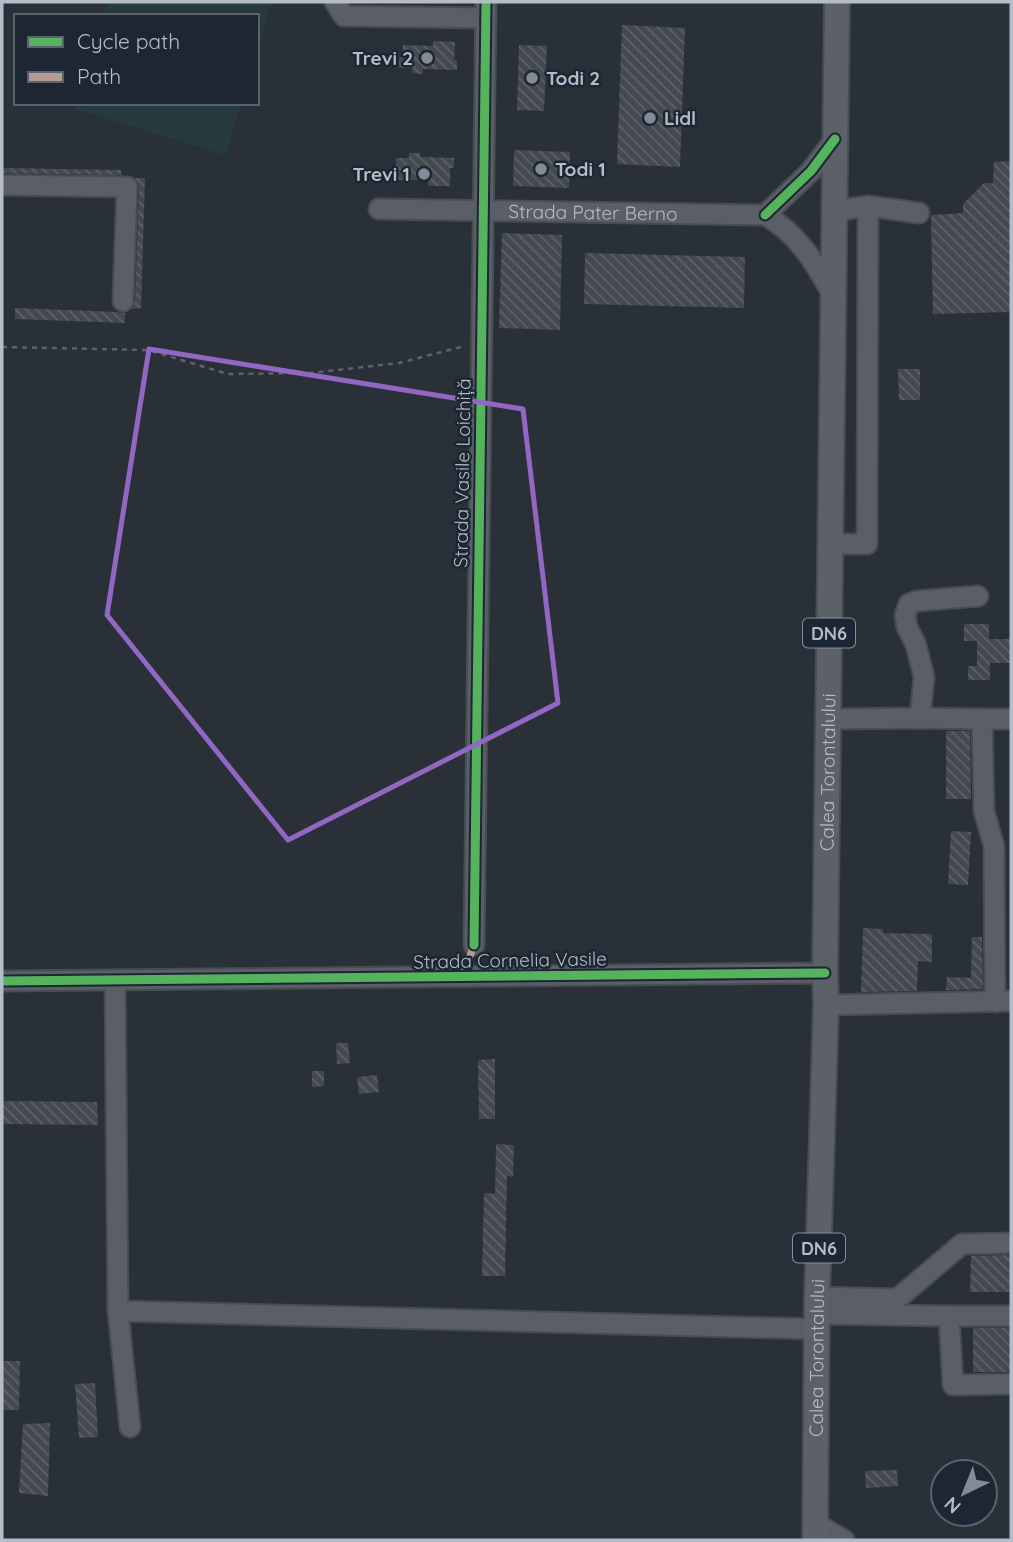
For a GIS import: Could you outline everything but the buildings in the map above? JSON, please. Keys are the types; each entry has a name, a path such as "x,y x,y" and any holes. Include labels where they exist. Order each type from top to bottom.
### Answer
{"main road":[{"name":"Calea Torontalului","path":"815,1532 817,1313 826,1005 824,973 837,2"}],"street":[{"path":"340,9 485,10"},
{"name":"Strada Vasile Loichiță","path":"474,945 485,10"},
{"path":"832,293 817,266 798,241 779,223 765,215 811,171 835,139"},
{"path":"2,185 127,187 122,301"},
{"path":"830,544 867,544 867,206"},
{"path":"834,211 867,206 919,212"},
{"name":"Strada Pater Berno","path":"379,209 765,215"},
{"path":"920,718 924,677 916,645 907,627 905,615 909,604 978,596"},
{"path":"829,719 1011,719"},
{"path":"826,1005 1003,1001 994,846 984,811 982,719"},
{"name":"Strada Cornelia Vasile","path":"2,981 824,973"},
{"path":"115,980 118,1311 130,1427"},
{"path":"817,1313 897,1299 962,1244 1011,1243"},
{"path":"118,1311 1011,1316"},
{"path":"949,1316 953,1385 1011,1384"},
{"path":"815,1532 844,1540"}],"path":[{"path":"2,347 148,350 228,374 255,374 311,373 399,363 469,345 481,345"}],"highlighted area":[{"path":"149,349 523,409 558,703 288,840 107,615"}],"green space":[{"path":"108,2 272,2 259,44 259,14 104,14"},
{"path":"76,105 240,105 226,155 75,109"}],"marked path":[{"path":"462,978 474,945"}],"cycle path":[{"path":"474,945 486,2"},
{"path":"765,215 811,171 835,139"},
{"path":"2,981 825,973"}],"place":[{"name":"Trevi 2","path":"427,58"},
{"name":"Todi 2","path":"532,78"},
{"name":"Lidl","path":"650,118"},
{"name":"Todi 1","path":"541,169"},
{"name":"Trevi 1","path":"424,174"}]}
